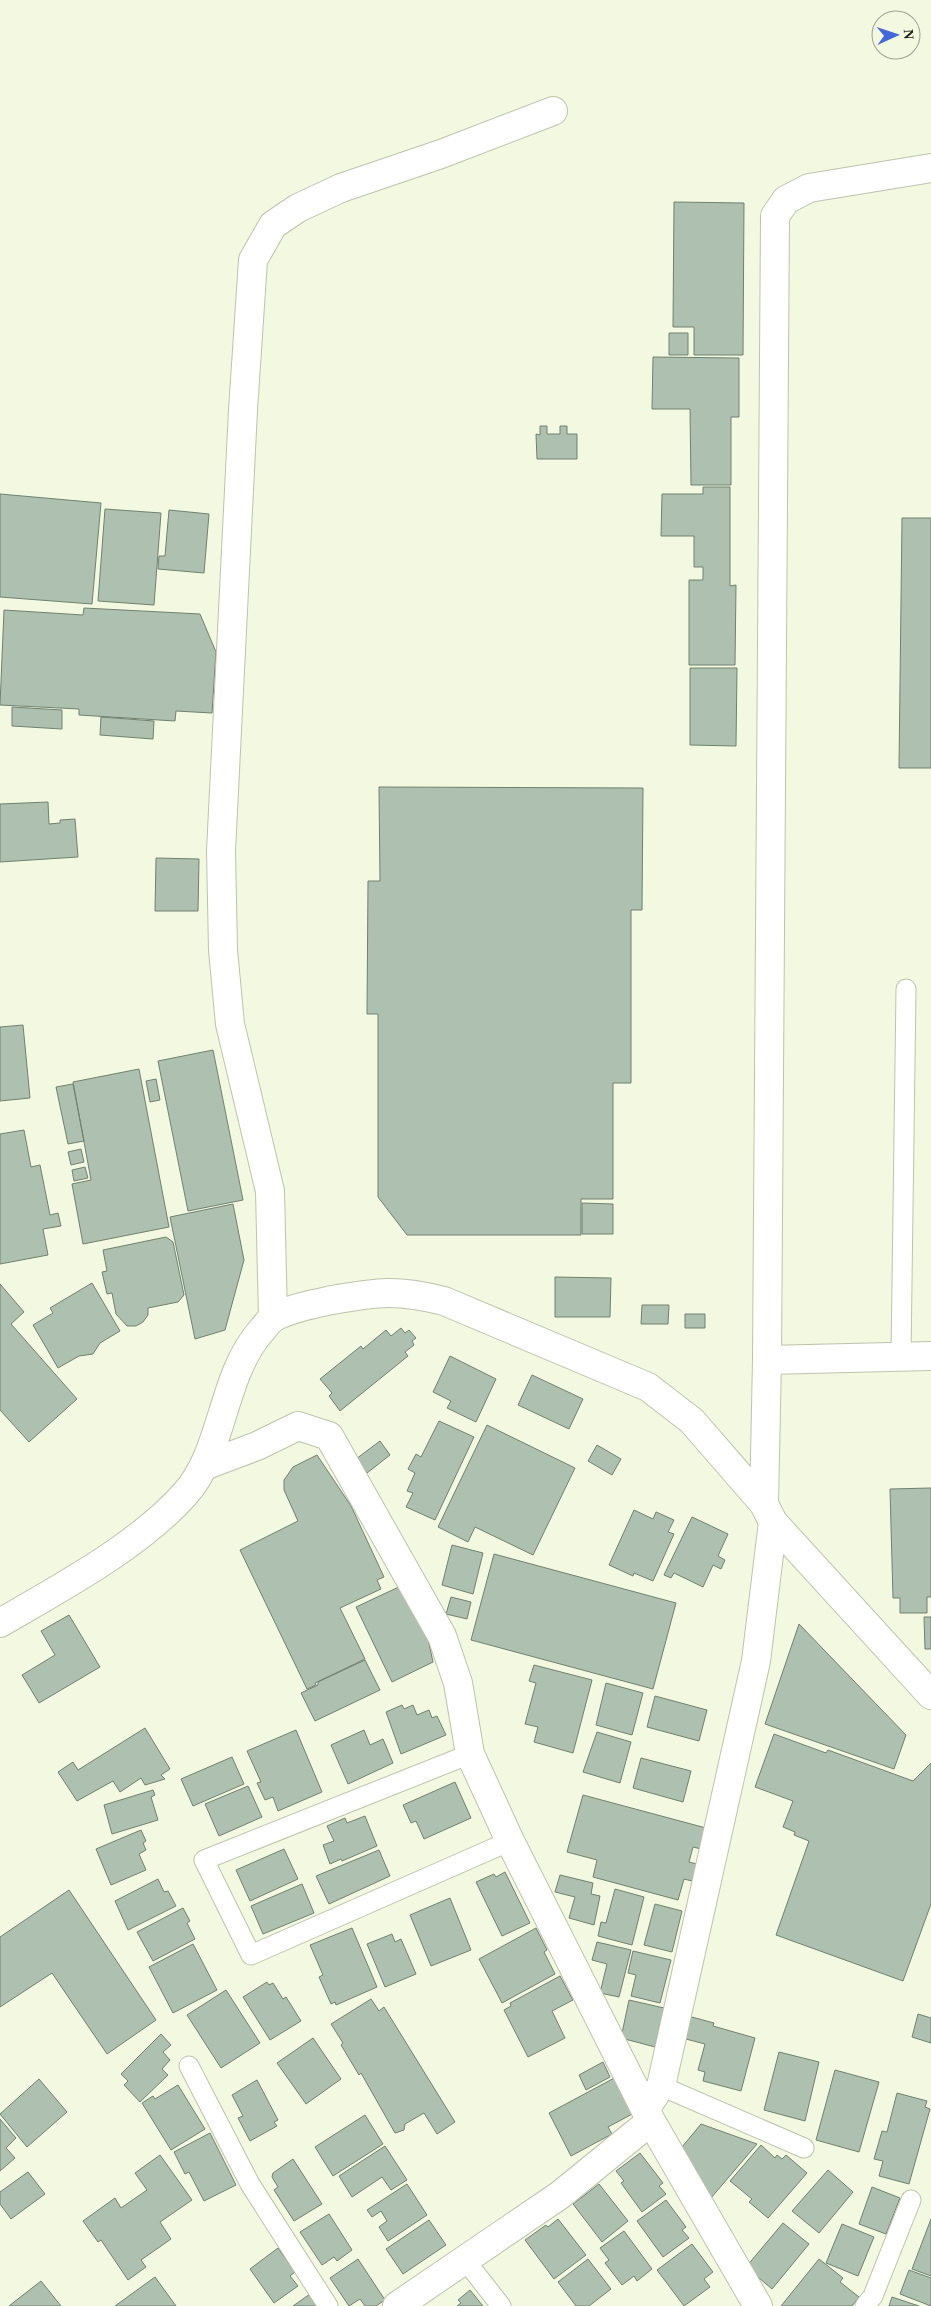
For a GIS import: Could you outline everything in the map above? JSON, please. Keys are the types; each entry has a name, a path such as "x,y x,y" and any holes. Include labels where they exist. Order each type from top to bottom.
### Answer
{"street":[{"path":"273,1318 270,1191 230,1024 223,940 221,851 243,410 253,260 272,225 298,208 342,188 441,154 552,111"},
{"path":"397,2306 560,2194 648,2115 661,2086 756,1661 768,1513 767,1360 775,216 786,200 809,188 931,168"},
{"path":"0,1623 64,1585 157,1523 187,1492 204,1466 235,1376 252,1341 273,1318 312,1304 382,1292 413,1293 444,1301 648,1388 692,1421 768,1513 931,1695"},
{"path":"767,1360 931,1356"},
{"path":"204,1466 257,1446 298,1426 329,1436 442,1636 458,1683 470,1754 510,1841 648,2115 758,2306"}],"lane":[{"path":"901,1356 906,990"},
{"path":"470,1754 204,1860 251,1955 510,1841"},
{"path":"189,2066 250,2184 328,2306"},
{"path":"661,2086 804,2148"},
{"path":"865,2306 873,2296 911,2200"},
{"path":"464,2260 501,2306"}],"building":[{"path":"674,202 744,203 743,355 694,355 694,327 673,327"},
{"path":"669,333 688,333 688,355 669,355"},
{"path":"653,357 739,358 739,417 731,417 731,485 691,485 690,409 652,409"},
{"path":"540,426 547,426 547,434 560,434 560,426 567,426 567,434 577,434 577,459 537,459 536,434 540,435"},
{"path":"703,487 730,487 730,586 736,585 735,665 689,665 689,580 703,580 703,567 694,567 694,536 661,536 662,494 703,494"},
{"path":"0,494 101,503 92,604 0,597"},
{"path":"105,509 161,513 154,605 98,601"},
{"path":"169,510 209,514 204,573 158,569 159,556 165,556"},
{"path":"902,518 931,518 931,768 899,768"},
{"path":"84,608 200,614 216,652 212,713 176,711 175,721 79,715 79,709 0,705 4,610 83,615"},
{"path":"690,668 737,668 736,746 690,745"},
{"path":"12,707 62,710 62,729 12,726"},
{"path":"101,717 154,721 153,739 100,735"},
{"path":"379,787 643,788 642,910 631,910 631,1083 613,1083 613,1199 581,1199 581,1235 407,1235 378,1197 378,1014 367,1014 368,881 380,881"},
{"path":"48,802 49,824 60,823 60,820 75,819 78,857 0,862 0,804"},
{"path":"156,858 199,859 198,911 155,911"},
{"path":"23,1025 30,1098 0,1101 0,1027"},
{"path":"213,1050 243,1200 188,1211 158,1061"},
{"path":"139,1069 169,1227 83,1244 72,1184 91,1180 73,1082"},
{"path":"156,1079 160,1100 150,1102 146,1081"},
{"path":"73,1084 84,1141 68,1144 56,1087"},
{"path":"24,1130 31,1167 40,1165 50,1215 58,1213 61,1226 43,1229 48,1255 0,1264 0,1134"},
{"path":"81,1149 84,1162 71,1165 68,1152"},
{"path":"85,1167 88,1178 74,1181 72,1170"},
{"path":"582,1203 613,1204 613,1234 582,1234"},
{"path":"233,1204 244,1260 225,1330 195,1339 170,1217"},
{"path":"166,1237 173,1242 184,1295 178,1302 148,1308 148,1315 143,1322 136,1326 127,1326 116,1314 112,1293 107,1294 102,1272 107,1271 103,1250"},
{"path":"555,1277 611,1278 610,1317 555,1317"},
{"path":"92,1283 120,1331 100,1343 93,1354 79,1356 58,1368 33,1325 53,1313 50,1308"},
{"path":"0,1284 24,1312 11,1324 77,1399 29,1442 0,1410"},
{"path":"642,1305 669,1305 668,1324 641,1324"},
{"path":"685,1314 705,1314 705,1328 685,1328"},
{"path":"401,1328 405,1333 409,1330 416,1338 412,1341 414,1345 405,1352 408,1356 340,1411 329,1396 332,1393 320,1379 361,1346 363,1349 386,1330 391,1336"},
{"path":"450,1356 496,1379 476,1422 447,1408 451,1401 433,1392"},
{"path":"532,1375 583,1399 569,1429 518,1405"},
{"path":"439,1421 474,1437 435,1520 406,1507 413,1493 407,1491 415,1473 408,1469 416,1454 421,1457"},
{"path":"487,1425 575,1468 533,1555 475,1527 468,1542 438,1527"},
{"path":"380,1441 390,1455 367,1473 356,1459"},
{"path":"597,1445 621,1459 612,1475 588,1461"},
{"path":"317,1455 351,1506 384,1577 377,1580 381,1589 340,1608 365,1659 315,1683 316,1685 307,1689 240,1550 298,1521 284,1490 284,1480 293,1467"},
{"path":"931,1488 931,1597 927,1597 927,1613 900,1613 900,1598 893,1598 890,1489"},
{"path":"634,1510 653,1519 656,1512 674,1520 668,1532 674,1534 653,1581 634,1573 633,1576 609,1565"},
{"path":"692,1517 728,1534 718,1556 725,1560 721,1569 713,1565 703,1587 674,1573 671,1578 664,1575"},
{"path":"452,1545 483,1553 473,1594 442,1585"},
{"path":"494,1554 676,1603 653,1689 471,1640"},
{"path":"403,1585 428,1639 433,1662 392,1682 356,1607"},
{"path":"451,1597 471,1602 467,1619 446,1614"},
{"path":"69,1615 100,1667 39,1703 22,1675 55,1655 41,1631"},
{"path":"924,1617 931,1617 931,1649 925,1649"},
{"path":"799,1624 906,1735 894,1769 765,1724"},
{"path":"365,1660 380,1690 315,1721 301,1693 318,1685 318,1682"},
{"path":"534,1665 592,1680 573,1753 534,1742 538,1727 525,1724 536,1683 529,1681"},
{"path":"606,1683 643,1693 632,1735 596,1725"},
{"path":"655,1696 707,1710 699,1741 647,1727"},
{"path":"402,1705 404,1709 413,1705 417,1715 429,1710 432,1718 437,1716 446,1735 401,1754 386,1712"},
{"path":"145,1728 170,1769 161,1775 165,1779 145,1785 141,1778 120,1792 113,1781 77,1801 58,1772 73,1762 78,1770"},
{"path":"296,1730 322,1792 278,1811 273,1797 265,1800 257,1783 261,1782 247,1751"},
{"path":"364,1730 370,1745 383,1739 393,1763 348,1784 331,1745"},
{"path":"597,1732 631,1742 620,1783 583,1772"},
{"path":"774,1734 826,1753 828,1750 913,1781 931,1763 931,1904 903,1981 776,1935 809,1841 794,1835 795,1832 783,1827 793,1801 755,1787"},
{"path":"232,1757 244,1784 193,1806 181,1779"},
{"path":"641,1758 691,1771 683,1802 633,1788"},
{"path":"455,1782 471,1818 424,1839 416,1821 411,1823 403,1805"},
{"path":"248,1786 262,1817 219,1836 205,1804"},
{"path":"153,1790 155,1795 151,1797 158,1820 112,1834 104,1805"},
{"path":"583,1795 706,1828 701,1849 693,1847 689,1862 697,1864 692,1881 684,1879 678,1900 593,1877 597,1860 567,1852"},
{"path":"365,1816 377,1846 330,1864 323,1845 334,1841 327,1826 345,1818 347,1823"},
{"path":"141,1830 146,1841 143,1843 146,1850 139,1854 146,1870 111,1885 96,1849"},
{"path":"284,1849 298,1879 250,1901 236,1870"},
{"path":"379,1850 390,1876 329,1904 316,1876"},
{"path":"505,1872 530,1923 502,1936 476,1882 494,1874 496,1877"},
{"path":"560,1875 593,1883 591,1894 600,1896 594,1925 569,1918 575,1897 555,1892"},
{"path":"158,1879 164,1892 168,1891 176,1906 128,1930 115,1901"},
{"path":"302,1884 314,1913 263,1934 251,1906"},
{"path":"615,1889 644,1897 632,1945 598,1936 601,1922 606,1923"},
{"path":"69,1890 156,2020 107,2054 52,1973 0,2007 0,1937"},
{"path":"450,1898 471,1950 431,1966 410,1915"},
{"path":"655,1904 682,1911 672,1952 644,1945"},
{"path":"183,1908 190,1921 187,1923 195,1939 153,1961 137,1932"},
{"path":"352,1928 377,1987 336,2005 335,2002 331,2004 319,1977 323,1975 310,1945"},
{"path":"536,1928 547,1950 544,1952 555,1974 502,2003 479,1959"},
{"path":"392,1934 395,1942 401,1939 416,1974 385,1987 367,1944"},
{"path":"597,1942 631,1950 619,1997 600,1993 607,1964 592,1960"},
{"path":"193,1944 217,1990 173,2013 149,1967"},
{"path":"633,1951 671,1960 660,2003 631,1996 636,1975 628,1973"},
{"path":"560,1976 573,2000 552,2011 565,2038 528,2057 504,2010 511,2006 510,2003"},
{"path":"267,1982 269,1985 273,1983 283,1999 286,1997 301,2021 270,2040 243,1997"},
{"path":"226,1990 260,2043 221,2068 187,2015"},
{"path":"371,1999 379,2011 384,2007 455,2122 437,2134 424,2113 405,2124 404,2130 395,2133 361,2073 359,2075 341,2045 343,2043 331,2024"},
{"path":"629,2000 664,2008 655,2047 621,2038"},
{"path":"918,2014 931,2018 931,2043 912,2037"},
{"path":"688,2016 714,2023 713,2026 755,2038 741,2091 703,2081 705,2072 698,2070 705,2044 682,2038"},
{"path":"161,2034 171,2045 163,2052 170,2060 162,2069 168,2075 140,2102 124,2085 128,2081 121,2074"},
{"path":"313,2038 341,2079 306,2104 277,2063"},
{"path":"779,2052 819,2062 805,2121 764,2110"},
{"path":"603,2062 610,2077 586,2090 579,2075"},
{"path":"835,2070 879,2082 859,2152 816,2140"},
{"path":"618,2076 636,2112 608,2127 612,2134 571,2156 549,2113"},
{"path":"39,2079 67,2112 27,2147 0,2114"},
{"path":"257,2080 278,2120 274,2122 277,2126 250,2141 238,2118 243,2116 232,2095"},
{"path":"178,2085 205,2129 171,2150 142,2103 153,2096 155,2099"},
{"path":"897,2093 927,2101 925,2107 930,2109 909,2184 879,2176 883,2161 874,2159 882,2131 887,2132"},
{"path":"365,2115 383,2144 333,2176 315,2147"},
{"path":"0,2119 16,2138 6,2148 15,2158 0,2171"},
{"path":"701,2124 757,2144 711,2198 682,2147"},
{"path":"210,2133 236,2185 204,2201 189,2172 185,2174 174,2152"},
{"path":"761,2145 775,2158 777,2155 782,2159 786,2155 807,2173 768,2218 749,2202 752,2199 730,2181"},
{"path":"385,2146 407,2180 391,2190 382,2177 352,2197 339,2176"},
{"path":"640,2153 663,2183 659,2186 666,2194 642,2212 621,2183 624,2181 616,2171"},
{"path":"160,2155 192,2200 160,2222 171,2239 141,2260 146,2267 128,2280 101,2240 98,2242 83,2221 115,2198 121,2208 147,2190 135,2173"},
{"path":"293,2159 322,2204 294,2221 274,2190 278,2187 272,2177 273,2173"},
{"path":"828,2170 853,2192 819,2233 792,2211"},
{"path":"28,2172 45,2194 11,2219 0,2204 0,2192"},
{"path":"407,2184 427,2215 388,2241 379,2227 387,2221 381,2211 372,2217 367,2210"},
{"path":"599,2184 628,2221 602,2242 573,2204"},
{"path":"872,2187 900,2198 886,2234 859,2224"},
{"path":"666,2200 686,2227 682,2230 689,2238 663,2257 637,2221"},
{"path":"329,2214 352,2250 337,2261 334,2257 322,2265 300,2232"},
{"path":"558,2219 586,2255 554,2279 525,2240"},
{"path":"931,2219 931,2276 912,2269"},
{"path":"429,2220 446,2245 403,2274 386,2249"},
{"path":"783,2223 809,2244 772,2289 746,2267"},
{"path":"842,2224 874,2237 858,2276 826,2263"},
{"path":"624,2231 652,2269 637,2281 634,2276 622,2285 605,2263 609,2260 600,2248"},
{"path":"692,2244 713,2272 704,2279 710,2287 684,2306 657,2270"},
{"path":"278,2248 295,2272 290,2276 298,2286 274,2303 250,2269"},
{"path":"358,2259 385,2300 376,2306 365,2306 360,2299 349,2306 330,2278"},
{"path":"588,2259 611,2289 589,2306 576,2306 558,2282"},
{"path":"819,2259 843,2278 840,2282 859,2297 852,2306 781,2306"},
{"path":"909,2270 931,2278 931,2306 900,2294"},
{"path":"155,2277 176,2306 115,2306"},
{"path":"41,2281 61,2306 9,2306"},
{"path":"470,2290 483,2306 457,2306 461,2303 458,2300"},
{"path":"310,2294 318,2306 293,2306"},
{"path":"892,2297 919,2306 889,2306"}]}
